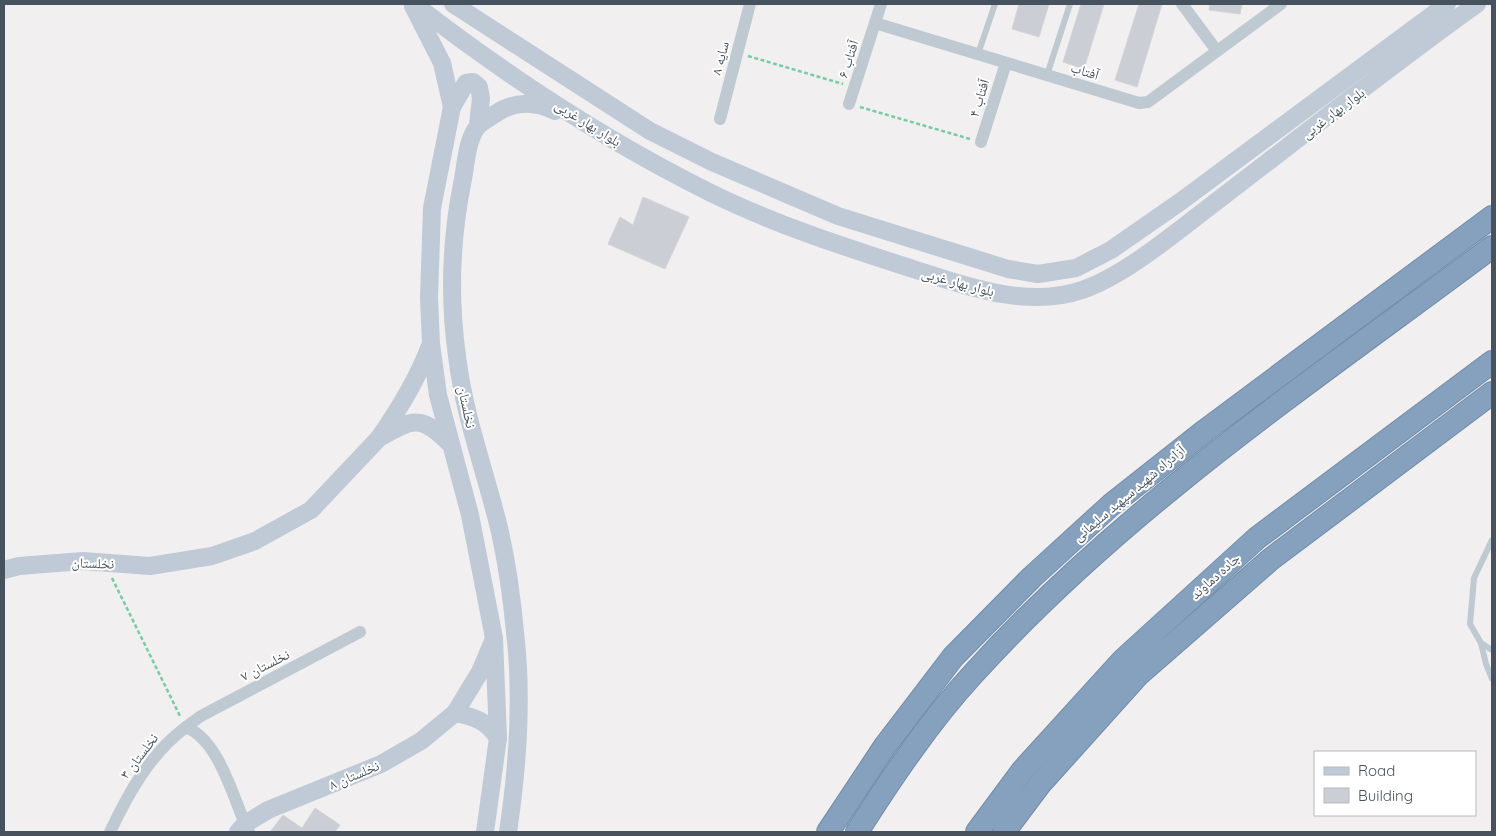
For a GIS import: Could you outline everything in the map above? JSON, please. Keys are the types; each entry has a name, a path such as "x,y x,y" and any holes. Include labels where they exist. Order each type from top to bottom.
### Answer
{"highway":[{"name":"آزادراه شهید سپهبد سلیمانی","path":"828,832 885,746 953,657 1032,578 1111,506 1206,430 1492,217"},
{"name":"آزادراه شهید سپهبد سلیمانی","path":"857,832 905,760 951,700 973,674 1049,595 1128,524 1222,449 1492,247"},
{"name":"جاده دماوند","path":"977,832 1023,770 1123,660 1257,538 1492,362"},
{"name":"جاده دماوند","path":"1004,832 1040,784 1138,675 1271,559 1492,393"}],"street":[{"name":"نخلستان","path":"413,4 442,64 452,107"},
{"name":"بلوار بهار غربی","path":"413,4 472,48 611,138 713,194 823,240 956,283 1022,297 1064,296 1112,277 1188,223 1477,4"},
{"name":"بلوار بهار غربی","path":"452,4 650,131 712,162 838,216 1008,269 1038,274 1076,268 1111,250 1180,202 1447,4"},
{"name":"سایه ۸","path":"720,119 750,4"},
{"path":"875,23 881,4"},
{"path":"1182,4 1217,51"},
{"name":"آفتاب","path":"875,23 1139,103 1148,102 1281,4"},
{"name":"آفتاب ۶","path":"849,104 875,23"},
{"name":"آفتاب ۴","path":"981,142 1006,62"},
{"name":"نخلستان","path":"485,832 498,738 494,638 472,524 438,395 431,344 429,298 432,208 452,107 466,82 473,82 479,87 481,98 478,126 471,141 456,214 451,301 457,358 474,438 500,533 515,630 520,701 517,774 508,832"},
{"path":"478,126 498,112 520,104 537,103 611,138"},
{"path":"379,438 401,407 419,375 431,344"},
{"path":"379,438 404,424 420,422 435,428 450,444"},
{"name":"نخلستان","path":"4,570 19,566 83,561 150,566 212,556 255,541 311,510 379,438"},
{"name":"نخلستان ۷","path":"186,727 201,716 360,632"},
{"name":"نخلستان ۸","path":"244,829 268,810 382,764 421,741 455,713 480,672 494,638"},
{"path":"455,713 473,716 489,725 498,738"},
{"path":"186,727 196,731 209,745 244,829"},
{"name":"نخلستان ۳","path":"110,832 127,796 156,755 170,738 186,727"}],"lane":[{"path":"978,54 995,4"},
{"path":"1047,75 1070,4"},
{"path":"1492,540 1474,578 1470,624 1480,643 1492,679"},
{"path":"1480,643 1492,650"}],"path":[{"path":"737,53 854,87"},
{"path":"849,104 981,142"},
{"path":"106,563 186,727"}],"building":[{"path":"1019,4 1049,4 1039,37 1012,29"},
{"path":"1081,4 1104,4 1084,69 1063,62"},
{"path":"1139,4 1162,4 1137,87 1115,80"},
{"path":"1210,4 1242,4 1240,14 1209,10"},
{"path":"643,197 689,217 665,269 608,244 620,217 633,225"},
{"path":"315,808 340,825 335,832 270,832 283,815 302,828"}]}
